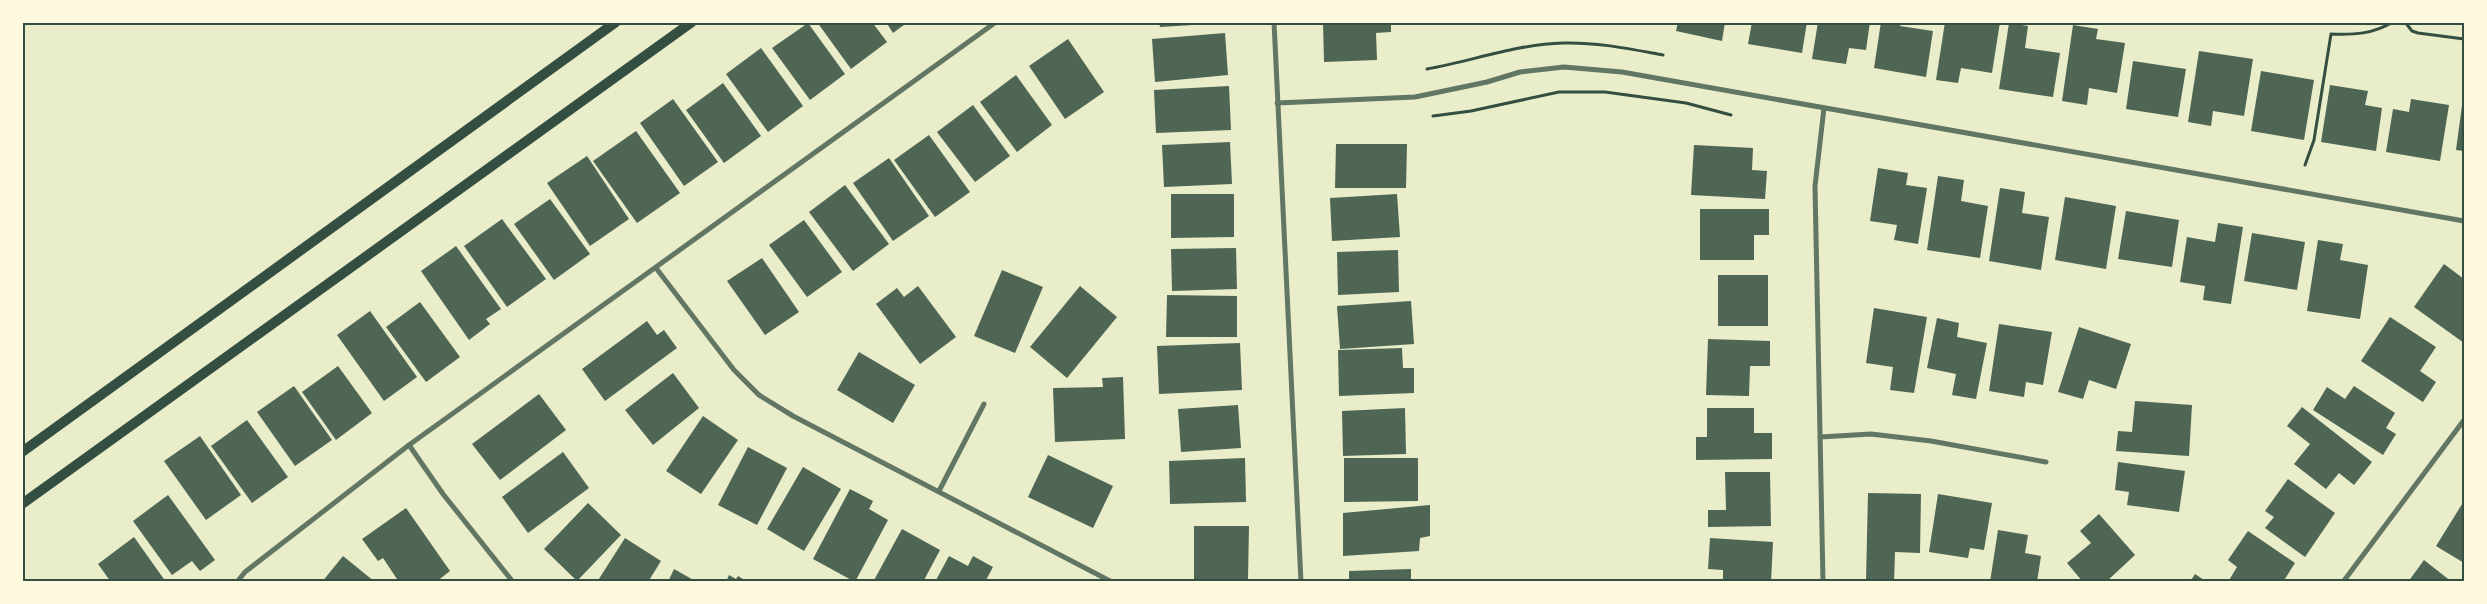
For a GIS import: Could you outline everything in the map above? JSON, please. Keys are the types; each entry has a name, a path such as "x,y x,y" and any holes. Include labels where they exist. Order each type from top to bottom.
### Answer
{"main road":[{"path":"22,452 616,22"},
{"path":"22,504 692,22"}],"street":[{"path":"237,582 252,566 409,445 996,22"},
{"path":"1274,22 1301,582"},
{"path":"1277,103 1415,97 1487,82 1520,72 1564,67 1622,72 2464,221"},
{"path":"1823,582 1815,186 1824,108"},
{"path":"656,268 734,370 759,395 793,416 1112,582"},
{"path":"939,491 984,404"},
{"path":"2343,582 2464,420"},
{"path":"1820,437 1871,434 1931,442 2046,462"},
{"path":"409,445 443,494 513,582"}],"path":[{"path":"2305,165 2314,140 2331,34 2357,35 2381,30 2394,22"},
{"path":"2405,22 2412,31 2418,33 2464,39"},
{"path":"1427,70 1510,51 1562,43 1600,44 1663,55"},
{"path":"1433,116 1471,111 1559,92 1605,92 1686,103 1731,114"}],"building":[{"path":"817,22 872,22 887,42 851,69"},
{"path":"886,22 908,22 893,33"},
{"path":"1159,22 1209,22 1209,24 1160,27"},
{"path":"1323,22 1391,22 1391,32 1376,33 1377,60 1324,62"},
{"path":"1678,22 1725,22 1722,41 1676,31"},
{"path":"1752,22 1807,22 1802,53 1748,44"},
{"path":"1818,22 1870,22 1866,50 1849,48 1846,64 1812,59"},
{"path":"1881,22 1901,22 1900,26 1933,31 1926,77 1874,68"},
{"path":"1945,22 2000,22 1992,73 1961,68 1958,83 1936,80"},
{"path":"808,23 845,74 810,100 772,48"},
{"path":"2009,23 2028,26 2025,48 2060,53 2053,97 1999,89"},
{"path":"2073,25 2098,29 2096,39 2125,43 2117,93 2089,88 2087,105 2062,101"},
{"path":"1225,33 1228,75 1155,82 1152,39"},
{"path":"1068,39 1104,92 1065,119 1029,66"},
{"path":"761,48 803,106 768,132 726,74"},
{"path":"2199,51 2253,59 2244,116 2213,111 2211,126 2188,122"},
{"path":"2133,61 2186,69 2178,117 2126,109"},
{"path":"2261,71 2314,80 2304,140 2251,131"},
{"path":"1016,75 1052,125 1017,152 980,102"},
{"path":"723,83 761,136 724,163 686,110"},
{"path":"2330,85 2368,91 2365,105 2382,108 2376,151 2321,142"},
{"path":"1229,86 1231,130 1156,133 1154,90"},
{"path":"2464,98 2464,151 2456,150"},
{"path":"673,99 718,162 684,186 640,123"},
{"path":"2411,99 2449,105 2440,161 2386,152 2393,109 2409,112"},
{"path":"973,105 1010,156 975,182 937,132"},
{"path":"636,131 680,193 637,223 593,161"},
{"path":"929,135 970,192 935,217 894,160"},
{"path":"1230,142 1232,184 1164,187 1162,145"},
{"path":"1336,144 1407,144 1406,188 1335,188"},
{"path":"1694,145 1753,148 1752,170 1767,171 1765,199 1691,195"},
{"path":"587,156 629,219 590,246 547,183"},
{"path":"889,158 929,216 893,241 853,183"},
{"path":"1878,168 1908,173 1906,185 1927,188 1918,244 1894,240 1897,225 1870,221"},
{"path":"1938,176 1964,180 1961,201 1988,206 1980,258 1927,250"},
{"path":"845,185 889,244 853,271 809,212"},
{"path":"2000,188 2025,192 2022,213 2049,217 2041,270 1989,261"},
{"path":"1171,194 1234,194 1234,237 1171,238"},
{"path":"1397,194 1400,237 1332,241 1330,198"},
{"path":"2065,197 2116,206 2106,269 2055,260"},
{"path":"550,199 590,254 554,280 514,224"},
{"path":"1700,209 1769,209 1769,235 1754,235 1754,260 1700,260"},
{"path":"2126,211 2179,220 2172,267 2118,259"},
{"path":"502,219 546,279 507,307 464,246"},
{"path":"804,220 842,272 807,297 769,245"},
{"path":"2218,223 2243,227 2231,304 2203,300 2205,286 2180,282 2187,237 2215,242"},
{"path":"2252,233 2305,242 2297,290 2244,281"},
{"path":"2318,240 2343,244 2340,260 2368,265 2360,319 2307,311"},
{"path":"456,246 501,309 486,319 490,324 469,340 421,271"},
{"path":"1236,248 1237,289 1172,291 1171,249"},
{"path":"1398,250 1399,292 1338,295 1337,252"},
{"path":"762,258 799,312 765,335 727,281"},
{"path":"2444,264 2464,279 2464,343 2414,307"},
{"path":"1002,270 1043,287 1015,353 974,336"},
{"path":"1718,275 1768,275 1768,326 1718,326"},
{"path":"918,286 956,337 920,364 876,304 897,288 904,297"},
{"path":"1080,286 1117,317 1067,378 1030,347"},
{"path":"1167,295 1237,296 1237,337 1166,337"},
{"path":"1411,301 1414,344 1340,349 1337,306"},
{"path":"420,302 460,357 426,382 386,327"},
{"path":"1874,308 1927,317 1914,393 1890,390 1893,367 1866,363"},
{"path":"370,311 417,377 384,401 337,335"},
{"path":"2390,317 2436,347 2420,371 2436,382 2423,402 2361,361"},
{"path":"1937,318 1959,323 1957,337 1987,343 1976,399 1952,395 1956,374 1927,368"},
{"path":"647,321 657,335 664,330 677,348 605,401 582,369"},
{"path":"1999,324 2052,332 2043,385 2026,382 2024,397 1989,391"},
{"path":"2079,327 2131,344 2116,389 2089,380 2083,399 2058,392"},
{"path":"1708,339 1770,341 1770,366 1750,366 1749,396 1706,395"},
{"path":"1240,343 1242,390 1159,394 1157,346"},
{"path":"1402,348 1403,368 1414,368 1414,393 1339,396 1338,350"},
{"path":"859,352 915,385 893,423 837,390"},
{"path":"338,366 372,413 336,440 302,392"},
{"path":"673,373 699,408 653,445 625,410"},
{"path":"1123,377 1125,439 1055,442 1053,388 1103,387 1102,378"},
{"path":"294,386 332,440 295,466 257,412"},
{"path":"2354,386 2395,413 2386,428 2396,434 2383,455 2313,410 2327,387 2345,399"},
{"path":"539,394 566,430 500,480 472,444"},
{"path":"2135,401 2192,405 2189,456 2116,451 2118,431 2132,432"},
{"path":"1238,405 1241,448 1181,452 1178,409"},
{"path":"2302,407 2372,462 2354,485 2339,473 2326,489 2294,464 2310,444 2287,426"},
{"path":"1405,408 1406,454 1343,456 1342,411"},
{"path":"1707,408 1754,408 1754,433 1772,433 1772,459 1696,460 1696,437 1707,437"},
{"path":"703,416 738,440 701,494 666,471"},
{"path":"247,420 288,477 252,503 211,446"},
{"path":"200,436 241,495 206,520 164,461"},
{"path":"748,447 787,468 757,525 718,505"},
{"path":"563,452 589,488 528,533 502,497"},
{"path":"1048,455 1113,486 1093,528 1028,497"},
{"path":"1245,458 1246,502 1170,504 1169,461"},
{"path":"1344,458 1418,458 1418,501 1344,502"},
{"path":"2118,462 2185,471 2179,512 2127,505 2129,492 2115,490"},
{"path":"803,467 841,489 804,551 767,529"},
{"path":"1725,472 1770,472 1771,526 1708,527 1708,510 1726,510"},
{"path":"2288,479 2335,513 2305,557 2265,528 2274,517 2265,511"},
{"path":"850,489 873,501 869,509 888,520 855,582 813,559"},
{"path":"1868,493 1921,494 1920,553 1895,552 1894,582 1866,582"},
{"path":"1938,494 1992,503 1984,550 1970,548 1968,558 1929,552"},
{"path":"168,495 215,560 200,571 192,561 172,575 133,521"},
{"path":"2464,501 2464,563 2436,546"},
{"path":"588,503 621,535 577,581 544,549"},
{"path":"1430,505 1430,536 1420,538 1419,551 1343,556 1343,513"},
{"path":"406,508 450,571 436,582 399,582 383,558 378,561 362,539"},
{"path":"2099,514 2135,555 2106,582 2083,582 2067,563 2091,543 2080,531"},
{"path":"1194,526 1249,526 1248,579 1194,579"},
{"path":"902,529 940,550 923,582 873,582"},
{"path":"1998,530 2028,535 2025,553 2041,556 2037,582 1990,582"},
{"path":"2248,531 2295,563 2283,582 2228,582 2237,567 2228,560"},
{"path":"134,537 166,582 111,582 98,564"},
{"path":"625,538 661,561 648,582 597,582"},
{"path":"1710,538 1773,542 1771,582 1723,582 1723,570 1708,569"},
{"path":"343,556 375,582 322,582"},
{"path":"949,556 968,566 973,556 993,567 985,582 935,582"},
{"path":"2424,560 2452,582 2408,582"},
{"path":"674,569 697,582 668,582"},
{"path":"1411,569 1411,582 1349,582 1349,571"},
{"path":"2195,574 2207,582 2190,582"},
{"path":"729,575 736,579 738,576 748,582 726,582"}]}
